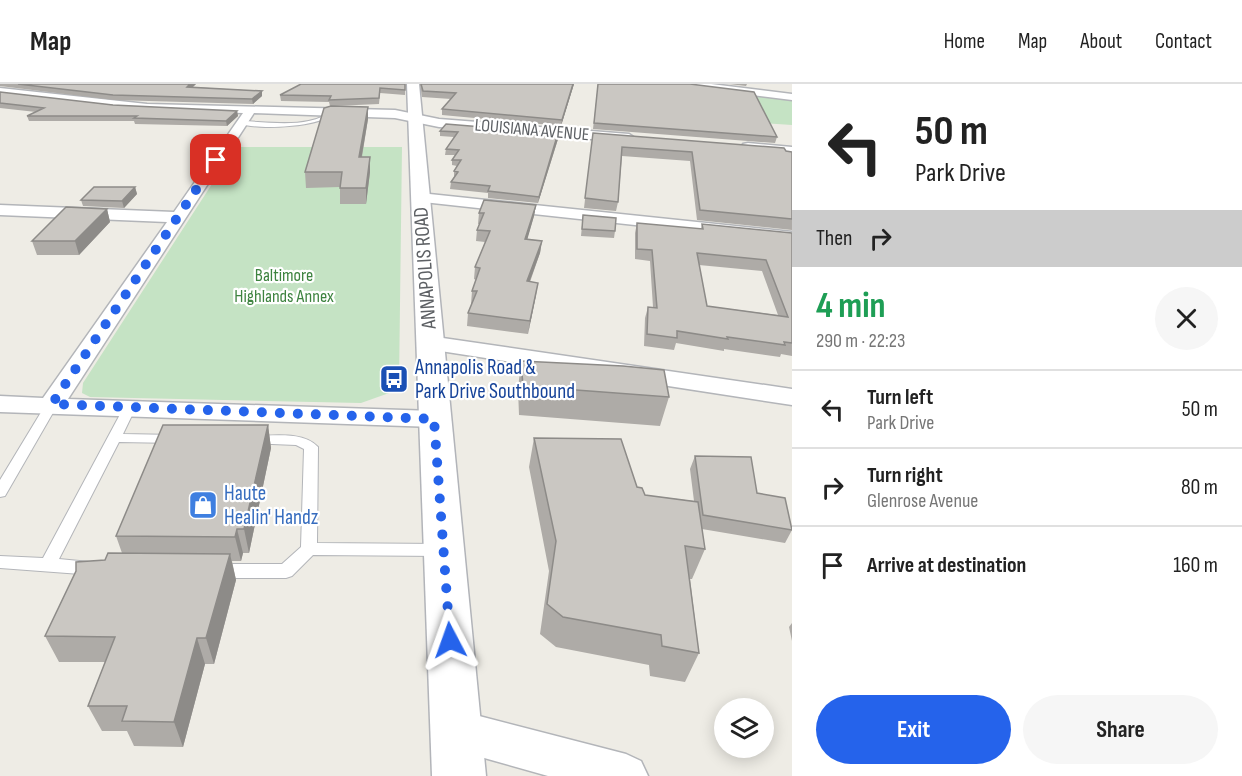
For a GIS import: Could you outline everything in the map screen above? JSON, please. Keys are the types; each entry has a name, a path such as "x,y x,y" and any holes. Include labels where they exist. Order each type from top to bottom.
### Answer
{"main road":[{"name":"ANNAPOLIS ROAD","path":"413,84 459,776"}],"street":[{"path":"686,84 792,97"},
{"name":"LOUISIANA AVENUE","path":"0,91 114,105 246,117 334,112 395,114 439,123 639,139"},
{"path":"52,404 246,117"},
{"path":"733,146 792,151"},
{"path":"420,198 792,237"},
{"path":"0,210 178,217"},
{"path":"429,343 792,398"},
{"path":"0,404 434,419"},
{"path":"456,730 626,776"}],"lane":[{"path":"0,492 52,404"},
{"path":"48,565 130,407"},
{"path":"114,438 194,439"},
{"path":"205,571 286,572 309,549 311,447 298,441 240,440"},
{"path":"309,549 443,550"},
{"path":"0,562 114,570"}],"green space":[{"path":"754,94 792,98 792,125 746,122"},
{"name":"Baltimore Highlands Annex","path":"236,147 402,147 399,383 392,392 361,403 90,397 82,393 83,383"}],"building":[{"path":"18,84 190,84 187,87 262,91 252,99 113,95"},
{"path":"301,84 405,84 405,90 380,88 379,98 329,100 331,96 280,95"},
{"path":"421,84 573,84 562,120 442,109 456,93 423,91"},
{"path":"598,84 690,84 754,92 777,137 594,123"},
{"path":"0,92 113,105 237,111 226,121 134,118 137,116 27,116 44,108 0,103"},
{"path":"331,106 368,107 359,157 370,157 366,188 340,188 342,172 305,172 324,108"},
{"path":"446,124 558,133 539,197 488,191 490,186 451,182 458,172 454,171 461,160 452,160 459,150 446,149 458,132 440,131"},
{"path":"593,133 784,148 792,152 792,219 700,210 692,152 622,147 618,202 585,198"},
{"path":"94,187 135,187 122,201 81,200"},
{"path":"484,200 536,205 525,239 542,241 527,281 538,283 530,321 468,313 477,291 472,291 480,268 475,267 490,231 477,230 484,213 479,213"},
{"path":"66,207 107,209 75,241 32,241"},
{"path":"583,215 616,218 615,231 582,229"},
{"path":"637,223 703,229 702,224 792,233 792,343 784,342 785,345 677,331 677,338 647,334 648,307 657,308 652,250 637,249","holes":["697,253 766,260 788,317 707,306"]},
{"path":"521,361 664,370 669,397 523,386"},
{"path":"163,425 268,425 244,529 237,529 235,537 116,536"},
{"path":"534,438 621,439 637,487 642,488 645,495 698,502 705,549 685,546 699,653 662,646 661,635 563,617 547,604 556,541"},
{"path":"695,456 751,457 757,493 785,498 792,530 703,515"},
{"path":"108,553 230,554 206,638 197,638 174,722 122,721 127,706 88,706 115,637 45,636 76,571 76,562 105,560"}],"place":[{"name":"Annapolis Road & Park Drive Southbound","path":"394,379"},
{"name":"Haute Healin' Handz","path":"203,505"}],"route":[{"path":"216,160 52,404 434,419 450,640"}]}
